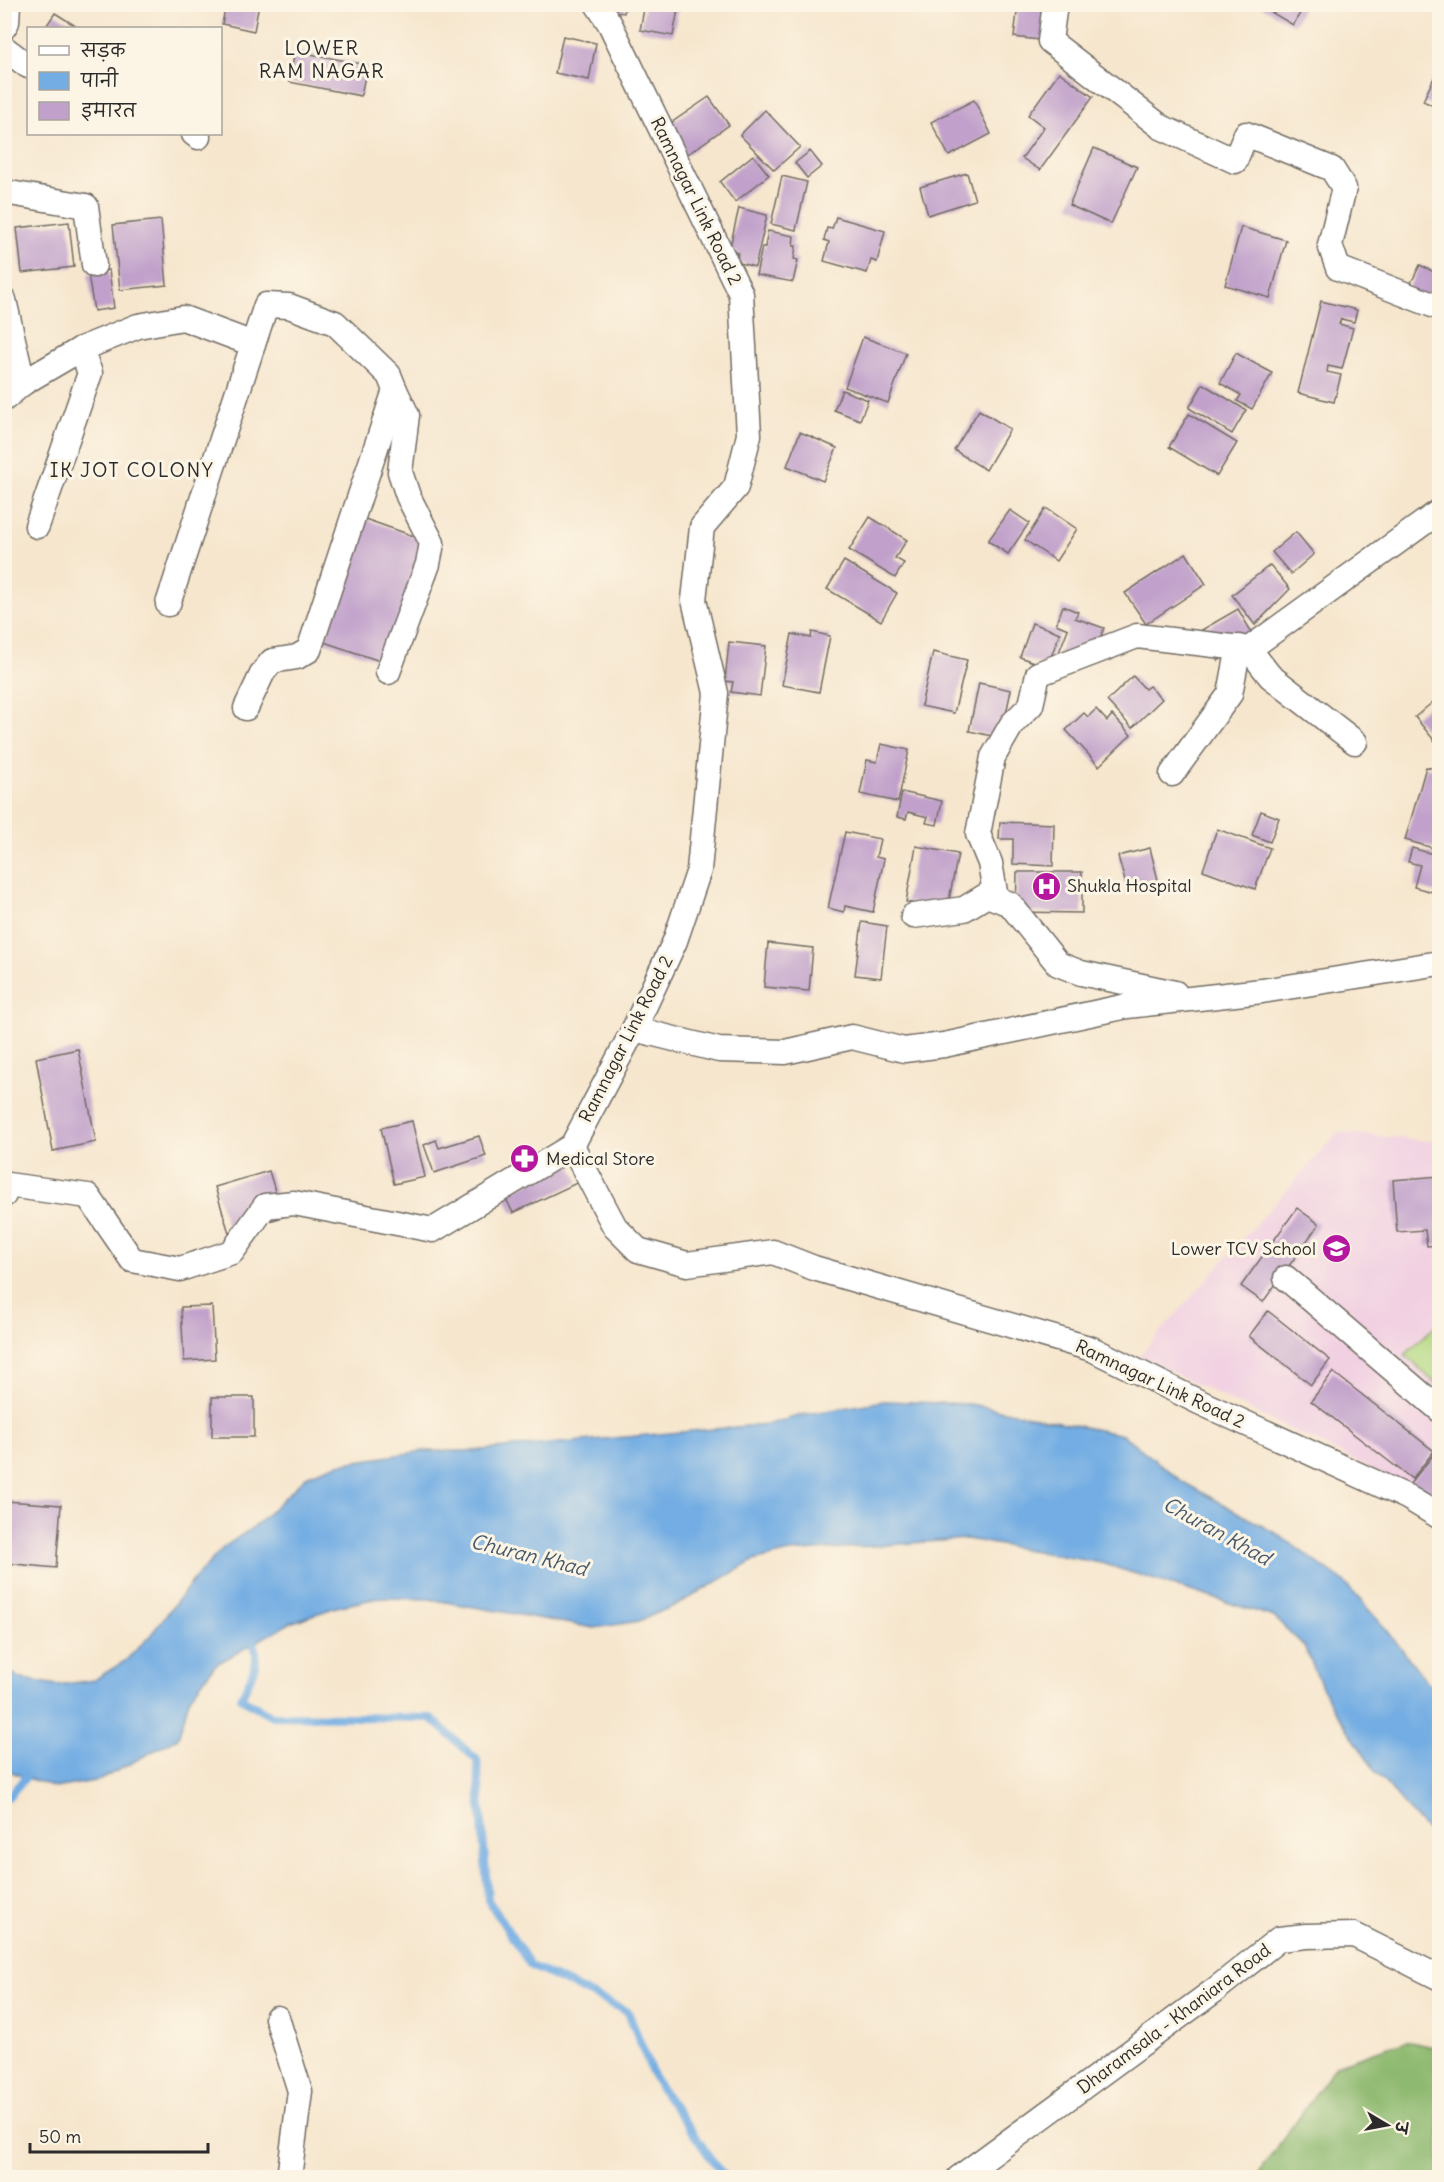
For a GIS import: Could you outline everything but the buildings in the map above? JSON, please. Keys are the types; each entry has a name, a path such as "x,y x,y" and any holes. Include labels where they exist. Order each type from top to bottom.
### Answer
{"street":[{"path":"4,27 8,22 8,4"},
{"name":"Ramnagar Link Road 2","path":"597,4 610,24 741,294 749,435 736,487 702,527 699,548 694,600 716,693 699,870 675,941 634,1029 572,1146 615,1227 638,1250 687,1264 772,1252 814,1268 1092,1349 1197,1401 1407,1497 1440,1516"},
{"path":"1055,4 1050,41 1161,127 1235,161 1246,134 1332,169 1344,188 1330,245 1338,268 1440,308"},
{"path":"4,48 27,65"},
{"path":"4,192 86,206 94,265"},
{"path":"4,300 22,383"},
{"path":"168,604 266,305 289,306 335,323 389,375 407,415 400,472 408,496 432,543 428,564 388,672"},
{"path":"4,399 22,383 81,349 138,326 183,318 253,344"},
{"path":"37,526 90,373 81,349"},
{"path":"246,708 263,672 272,661 297,657 309,650 395,390"},
{"path":"1172,774 1230,694 1244,648 1440,511"},
{"path":"996,898 990,863 978,834 993,757 1012,724 1031,705 1038,674 1137,636 1244,648 1270,676 1356,742"},
{"path":"913,916 964,909 987,895 1010,904 1058,964 1141,987 1203,998"},
{"path":"634,1029 719,1050 785,1052 852,1037 904,1050 944,1045 1127,1006 1263,991 1440,963"},
{"path":"6,1181 88,1196 132,1260 180,1269 232,1252 265,1206 294,1203 433,1230 572,1146"},
{"path":"1286,1278 1440,1410"},
{"name":"Dharamsala - Khaniara Road","path":"959,2178 1215,1990 1279,1939 1306,1935 1354,1935 1440,1978"},
{"path":"277,2018 300,2091 290,2178"}],"shaded area":[{"name":"Lower TCV School","path":"1338,1132 1439,1142 1439,1502 1139,1356"}],"green space":[{"path":"1439,1322 1439,1387 1405,1355"},
{"path":"1406,2041 1439,2048 1439,2177 1256,2177 1336,2065"}],"water":[{"path":"884,1401 970,1404 1123,1435 1183,1482 1277,1534 1343,1581 1386,1629 1439,1697 1439,1845 1374,1770 1327,1698 1304,1646 1274,1617 1101,1563 967,1539 790,1552 753,1561 678,1604 639,1621 594,1628 429,1599 378,1598 336,1607 290,1623 215,1665 190,1697 178,1738 100,1780 55,1788 14,1773 5,1767 5,1668 19,1678 57,1685 94,1680 125,1661 149,1637 195,1578 224,1547 256,1525 308,1475 338,1464 423,1451 471,1451 769,1424 802,1415"}],"waterway":[{"path":"247,1636 256,1650 256,1658 252,1675 241,1698 272,1716 431,1718 477,1760 488,1900 531,1966 628,2012 655,2080 725,2178"},
{"name":"Churan Khad","path":"4,1797 8,1797 32,1770"}],"place":[{"name":"Shukla Hospital","path":"1046,886"},
{"name":"Medical Store","path":"525,1159"},
{"name":"Lower TCV School","path":"1337,1249"}],"district":[{"name":"LOWER RAM NAGAR","path":"322,60"},
{"name":"IK JOT COLONY","path":"132,470"}]}
